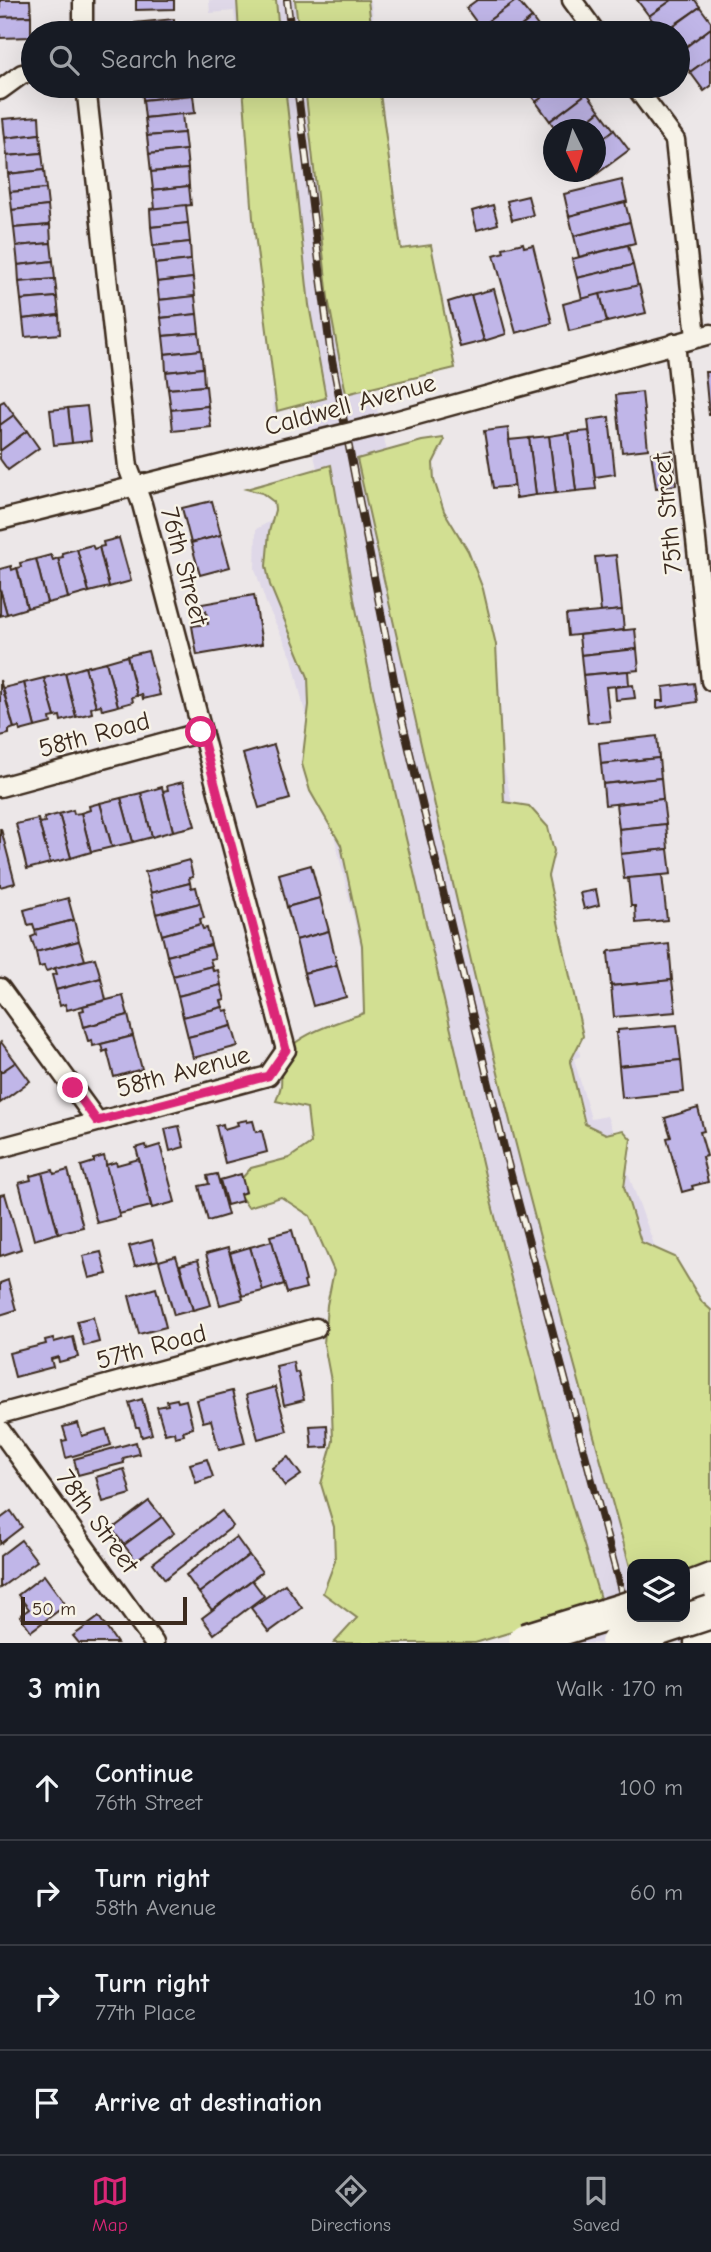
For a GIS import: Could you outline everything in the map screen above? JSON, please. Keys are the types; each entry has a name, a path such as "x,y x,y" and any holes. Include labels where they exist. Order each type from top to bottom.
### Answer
{"highway":[{"path":"690,1588 711,1580"},
{"path":"520,1642 627,1609"},
{"path":"617,1643 711,1612"},
{"path":"701,1643 711,1639"}],"street":[{"path":"83,0 83,21"},
{"path":"572,0 587,21"},
{"path":"0,90 21,75"},
{"name":"76th Street","path":"87,98 128,467 142,504 286,1050"},
{"path":"644,98 676,141 704,336"},
{"name":"Caldwell Avenue","path":"0,520 380,425 704,336"},
{"name":"75th Street","path":"676,342 711,681"},
{"name":"58th Road","path":"0,787 201,732"},
{"path":"0,988 97,1121"},
{"name":"58th Avenue","path":"0,1147 268,1076 286,1050"},
{"name":"57th Road","path":"0,1414 316,1328"},
{"name":"78th Street","path":"0,1430 154,1643"}],"shaded area":[{"path":"209,0 371,0 374,21 235,21 234,11 210,13"},
{"path":"245,98 381,98 397,301 395,385 372,388 387,451 485,682 531,889 548,893 580,1056 574,1059 591,1119 607,1116 692,1348 711,1643 526,1643 292,658 266,603 255,569 256,529 282,515 317,468 302,405 273,414 272,315"}],"green space":[{"path":"237,0 276,0 278,21 238,21"},
{"path":"295,0 368,0 371,21 298,21"},
{"path":"244,98 286,98 309,305 326,398 277,411 253,218"},
{"path":"306,98 381,98 401,249 431,245 455,368 346,394 328,298"},
{"path":"443,438 433,463 434,480 444,511 468,551 483,589 496,645 504,802 529,806 548,827 554,851 548,876 583,1036 570,1062 585,1124 606,1134 623,1130 631,1139 624,1187 641,1242 675,1257 702,1302 711,1310 711,1567 690,1575 690,1559 628,1559 544,1254 495,1061 357,459"},
{"path":"331,465 354,599 382,736 492,1205 557,1456 602,1605 475,1643 334,1643 357,1618 323,1593 335,1561 334,1527 321,1484 333,1441 331,1381 324,1344 327,1305 334,1271 310,1216 281,1197 248,1207 234,1187 251,1168 289,1158 311,1143 307,1108 276,1101 285,1053 304,1037 364,1013 362,945 341,845 310,791 302,764 309,705 308,677 270,585 266,566 274,502 262,493 246,489"}],"building":[{"path":"0,0 30,0 31,16 0,17"},
{"path":"136,0 174,0 174,9 136,10"},
{"path":"477,0 517,0 488,21 476,21 466,8"},
{"path":"517,0 532,18 528,21 488,21"},
{"path":"637,0 672,0 649,16"},
{"path":"672,0 695,0 700,7 680,21 653,21 649,16"},
{"path":"700,7 711,22 711,28 690,44 690,21 681,21"},
{"path":"31,16 31,21 21,21 21,37 0,38 0,17"},
{"path":"711,28 711,57 690,72 690,44"},
{"path":"711,57 711,86 704,91 690,72"},
{"path":"193,98 195,113 145,118 143,100"},
{"path":"541,98 580,98 553,119 549,119 536,102"},
{"path":"580,98 591,98 600,111 590,119 553,119"},
{"path":"600,111 606,119 590,119"},
{"path":"182,114 184,133 147,136 145,118"},
{"path":"39,116 40,134 5,138 3,119"},
{"path":"606,119 614,130 606,136"},
{"path":"614,130 629,150 606,167 606,136"},
{"path":"184,133 186,150 149,154 147,136"},
{"path":"40,134 42,153 7,156 5,138"},
{"path":"186,150 188,169 151,172 149,154"},
{"path":"42,153 44,170 8,174 7,156"},
{"path":"188,169 189,186 153,190 151,172"},
{"path":"44,170 46,189 10,192 8,174"},
{"path":"622,180 627,202 569,216 564,194"},
{"path":"189,186 191,205 155,209 153,190"},
{"path":"46,189 48,206 12,210 10,192"},
{"path":"528,196 533,215 512,220 507,201"},
{"path":"625,202 630,222 574,236 569,216"},
{"path":"186,205 188,223 151,227 150,209"},
{"path":"493,205 498,224 477,230 472,211"},
{"path":"48,206 50,225 14,228 12,210"},
{"path":"630,222 635,243 579,257 574,236"},
{"path":"188,223 190,242 153,246 151,227"},
{"path":"50,225 51,243 16,246 14,228"},
{"path":"190,242 191,260 155,264 153,246"},
{"path":"51,243 53,261 18,265 16,246"},
{"path":"523,243 524,247 533,245 552,323 516,333 494,255 504,252 503,248"},
{"path":"628,245 633,265 577,278 572,259"},
{"path":"191,260 193,278 157,282 155,264"},
{"path":"53,261 55,279 19,282 18,265"},
{"path":"633,265 638,286 582,299 577,278"},
{"path":"193,278 195,296 159,300 157,282"},
{"path":"55,279 57,297 21,300 19,282"},
{"path":"639,285 646,313 607,322 600,294"},
{"path":"494,289 506,334 484,341 471,295"},
{"path":"600,294 607,322 569,331 563,304"},
{"path":"471,295 484,341 460,347 448,302"},
{"path":"195,296 197,314 161,318 159,300"},
{"path":"57,297 59,315 23,319 21,300"},
{"path":"197,314 199,333 163,336 161,318"},
{"path":"59,315 60,334 25,337 23,319"},
{"path":"199,333 201,350 165,354 163,336"},
{"path":"201,350 203,368 166,372 165,354"},
{"path":"203,368 204,386 168,389 166,372"},
{"path":"705,372 711,372 711,415 709,415"},
{"path":"206,386 208,406 171,410 168,389"},
{"path":"642,392 648,449 622,452 616,395"},
{"path":"4,401 14,415 0,425 0,403"},
{"path":"87,406 91,441 72,443 68,408"},
{"path":"208,406 211,427 173,431 171,410"},
{"path":"68,408 72,443 54,445 50,410"},
{"path":"14,415 27,431 0,451 0,425"},
{"path":"609,417 615,474 595,477 588,420"},
{"path":"508,428 515,486 493,488 484,431"},
{"path":"27,431 39,448 8,470 0,459 0,451"},
{"path":"589,431 596,489 576,491 569,433"},
{"path":"569,433 576,491 556,493 549,436"},
{"path":"549,436 556,493 536,495 529,438"},
{"path":"529,438 536,495 516,498 509,440"},
{"path":"673,451 676,485 656,488 651,453"},
{"path":"212,501 221,535 191,543 182,508"},
{"path":"221,535 230,567 200,575 191,543"},
{"path":"119,538 131,581 109,587 99,547 104,546 103,542"},
{"path":"92,545 94,549 99,547 109,587 89,592 77,549"},
{"path":"77,549 89,592 68,598 58,558 63,557 62,553"},
{"path":"51,555 53,560 58,558 68,598 47,603 36,559"},
{"path":"616,555 622,610 601,612 595,557"},
{"path":"36,559 47,603 27,608 17,568 21,567 20,563"},
{"path":"11,566 12,570 17,568 27,608 7,614 0,589 0,569"},
{"path":"0,589 7,614 0,616"},
{"path":"254,595 262,644 197,655 192,626 208,624 202,604"},
{"path":"622,610 624,630 568,636 566,615"},
{"path":"635,629 637,649 581,655 579,635"},
{"path":"637,649 639,670 583,675 581,655"},
{"path":"148,651 160,695 143,699 142,694 137,696 127,656"},
{"path":"127,656 137,696 132,697 133,702 118,706 106,662"},
{"path":"106,662 118,706 102,710 101,705 96,706 85,667"},
{"path":"85,667 96,706 91,708 92,713 76,717 65,673"},
{"path":"628,671 629,685 606,687 610,721 588,723 583,675"},
{"path":"65,673 76,717 61,721 60,716 55,717 44,678"},
{"path":"44,678 55,717 50,718 51,723 35,727 24,683"},
{"path":"0,680 14,728 9,730 9,734 0,736"},
{"path":"24,683 35,727 20,731 19,727 14,728 3,688"},
{"path":"694,683 697,702 657,708 657,701 664,701 663,687"},
{"path":"633,685 635,698 616,700 615,687"},
{"path":"657,736 659,758 601,764 599,743"},
{"path":"274,745 290,799 259,808 243,754"},
{"path":"659,758 661,778 603,784 601,764"},
{"path":"661,778 663,799 605,805 603,784"},
{"path":"183,782 195,826 173,831 163,791 168,790 167,786"},
{"path":"162,787 173,831 152,837 141,793"},
{"path":"141,793 152,837 133,842 121,798"},
{"path":"121,798 133,842 112,847 100,803"},
{"path":"663,799 666,824 619,829 616,804"},
{"path":"100,803 112,847 91,852 81,813 90,810 89,806"},
{"path":"73,810 74,814 81,813 91,852 71,858 59,814"},
{"path":"59,814 71,858 50,863 39,823 45,822 44,818"},
{"path":"38,819 50,863 27,869 16,824"},
{"path":"666,824 668,849 621,854 619,829"},
{"path":"0,829 15,883 0,887"},
{"path":"668,849 671,874 624,879 621,854"},
{"path":"189,860 193,877 189,878 190,883 151,893 145,872"},
{"path":"311,865 320,898 287,907 279,874"},
{"path":"662,875 667,920 636,923 628,878"},
{"path":"190,883 191,888 196,887 200,903 156,914 151,893"},
{"path":"596,890 599,905 584,909 580,893"},
{"path":"68,898 74,920 35,930 33,924 28,925 24,910"},
{"path":"320,898 329,931 296,940 287,907"},
{"path":"200,903 204,918 200,919 201,924 162,935 156,914"},
{"path":"74,920 79,941 36,952 31,937 36,935 35,930"},
{"path":"201,924 203,929 207,928 211,945 167,956 162,935"},
{"path":"329,931 337,965 304,973 296,940"},
{"path":"79,941 85,960 46,971 44,966 39,967 36,952"},
{"path":"669,944 672,980 611,986 610,951"},
{"path":"211,945 215,958 210,959 212,966 173,976 167,956"},
{"path":"95,958 101,978 56,990 52,975 57,974 55,968"},
{"path":"337,965 346,997 313,1006 304,973"},
{"path":"212,966 213,971 218,970 221,985 178,996 173,976"},
{"path":"101,978 106,1000 67,1010 65,1004 60,1006 56,990"},
{"path":"672,980 676,1012 614,1017 611,986"},
{"path":"221,985 225,1000 221,1001 223,1007 183,1017 178,996"},
{"path":"123,996 128,1015 84,1027 80,1011 84,1010 83,1006"},
{"path":"223,1007 224,1011 228,1010 232,1026 188,1037 183,1017"},
{"path":"128,1015 133,1036 93,1046 92,1040 88,1041 84,1027"},
{"path":"677,1025 681,1060 619,1066 618,1030"},
{"path":"232,1026 238,1046 193,1058 188,1037"},
{"path":"133,1036 142,1069 114,1077 107,1050 103,1052 101,1044"},
{"path":"0,1043 16,1062 0,1073"},
{"path":"681,1060 684,1092 622,1097 619,1066"},
{"path":"16,1062 30,1081 0,1103 0,1073"},
{"path":"698,1108 704,1131 700,1132 707,1156 702,1157 708,1182 682,1192 667,1138 671,1137 665,1118"},
{"path":"247,1120 253,1121 256,1132 262,1131 267,1152 225,1163 216,1126 223,1124 224,1129"},
{"path":"179,1126 184,1147 170,1151 165,1129"},
{"path":"146,1145 147,1149 160,1145 175,1202 152,1208 136,1148"},
{"path":"104,1156 120,1217 97,1223 81,1166"},
{"path":"139,1159 151,1206 119,1214 106,1165"},
{"path":"53,1170 54,1174 68,1170 83,1227 58,1233 42,1173"},
{"path":"42,1173 58,1233 34,1240 19,1183"},
{"path":"217,1174 228,1215 208,1221 199,1186 209,1184 207,1176"},
{"path":"241,1174 246,1192 240,1194 242,1201 227,1205 220,1180"},
{"path":"5,1194 21,1249 0,1256 0,1195"},
{"path":"292,1230 306,1288 287,1293 270,1236"},
{"path":"152,1240 158,1260 135,1266 129,1246"},
{"path":"272,1241 284,1284 263,1291 250,1247"},
{"path":"250,1247 263,1291 242,1296 230,1253"},
{"path":"228,1248 243,1299 220,1305 206,1254"},
{"path":"101,1252 107,1274 89,1278 83,1256"},
{"path":"176,1256 193,1310 174,1315 159,1261"},
{"path":"198,1260 211,1305 193,1310 180,1265"},
{"path":"8,1280 16,1310 0,1315 0,1283"},
{"path":"156,1288 166,1327 139,1334 129,1296"},
{"path":"93,1317 99,1342 84,1346 77,1321"},
{"path":"73,1337 78,1357 59,1362 58,1357 51,1359 53,1367 15,1377 9,1353 46,1344 45,1340 53,1338 54,1342"},
{"path":"293,1362 304,1400 284,1405 276,1366"},
{"path":"275,1387 287,1431 258,1439 246,1395"},
{"path":"232,1391 245,1443 219,1450 211,1420 203,1422 197,1400"},
{"path":"142,1399 152,1434 142,1437 129,1403"},
{"path":"177,1399 178,1402 186,1400 193,1428 183,1431 184,1435 175,1437 174,1432 165,1434 157,1407 168,1405 167,1401"},
{"path":"78,1423 82,1436 106,1429 111,1445 66,1458 62,1441 67,1440 63,1427"},
{"path":"327,1425 328,1447 312,1448 310,1426"},
{"path":"136,1442 139,1454 123,1458 124,1463 78,1475 74,1459"},
{"path":"288,1457 301,1475 285,1486 272,1468"},
{"path":"207,1459 213,1477 196,1483 190,1464"},
{"path":"124,1469 131,1494 103,1502 96,1477"},
{"path":"149,1501 162,1517 124,1545 112,1529"},
{"path":"11,1511 22,1527 0,1544 0,1519"},
{"path":"222,1511 233,1526 165,1579 153,1563"},
{"path":"162,1517 174,1533 136,1561 124,1545"},
{"path":"236,1537 249,1555 199,1593 186,1575"},
{"path":"21,1540 37,1561 0,1588 0,1556"},
{"path":"249,1555 262,1572 212,1610 199,1593"},
{"path":"44,1575 66,1605 31,1631 20,1616 29,1609 18,1595"},
{"path":"252,1580 264,1596 214,1634 202,1618"},
{"path":"285,1584 302,1608 269,1632 251,1608"},
{"path":"99,1617 117,1643 79,1643 73,1636"}],"railway":[{"path":"287,0 290,21"},
{"path":"299,98 330,349 400,711 507,1160 635,1643"}],"route":[{"path":"73,1088 97,1121 268,1076 286,1050 201,732"}]}
